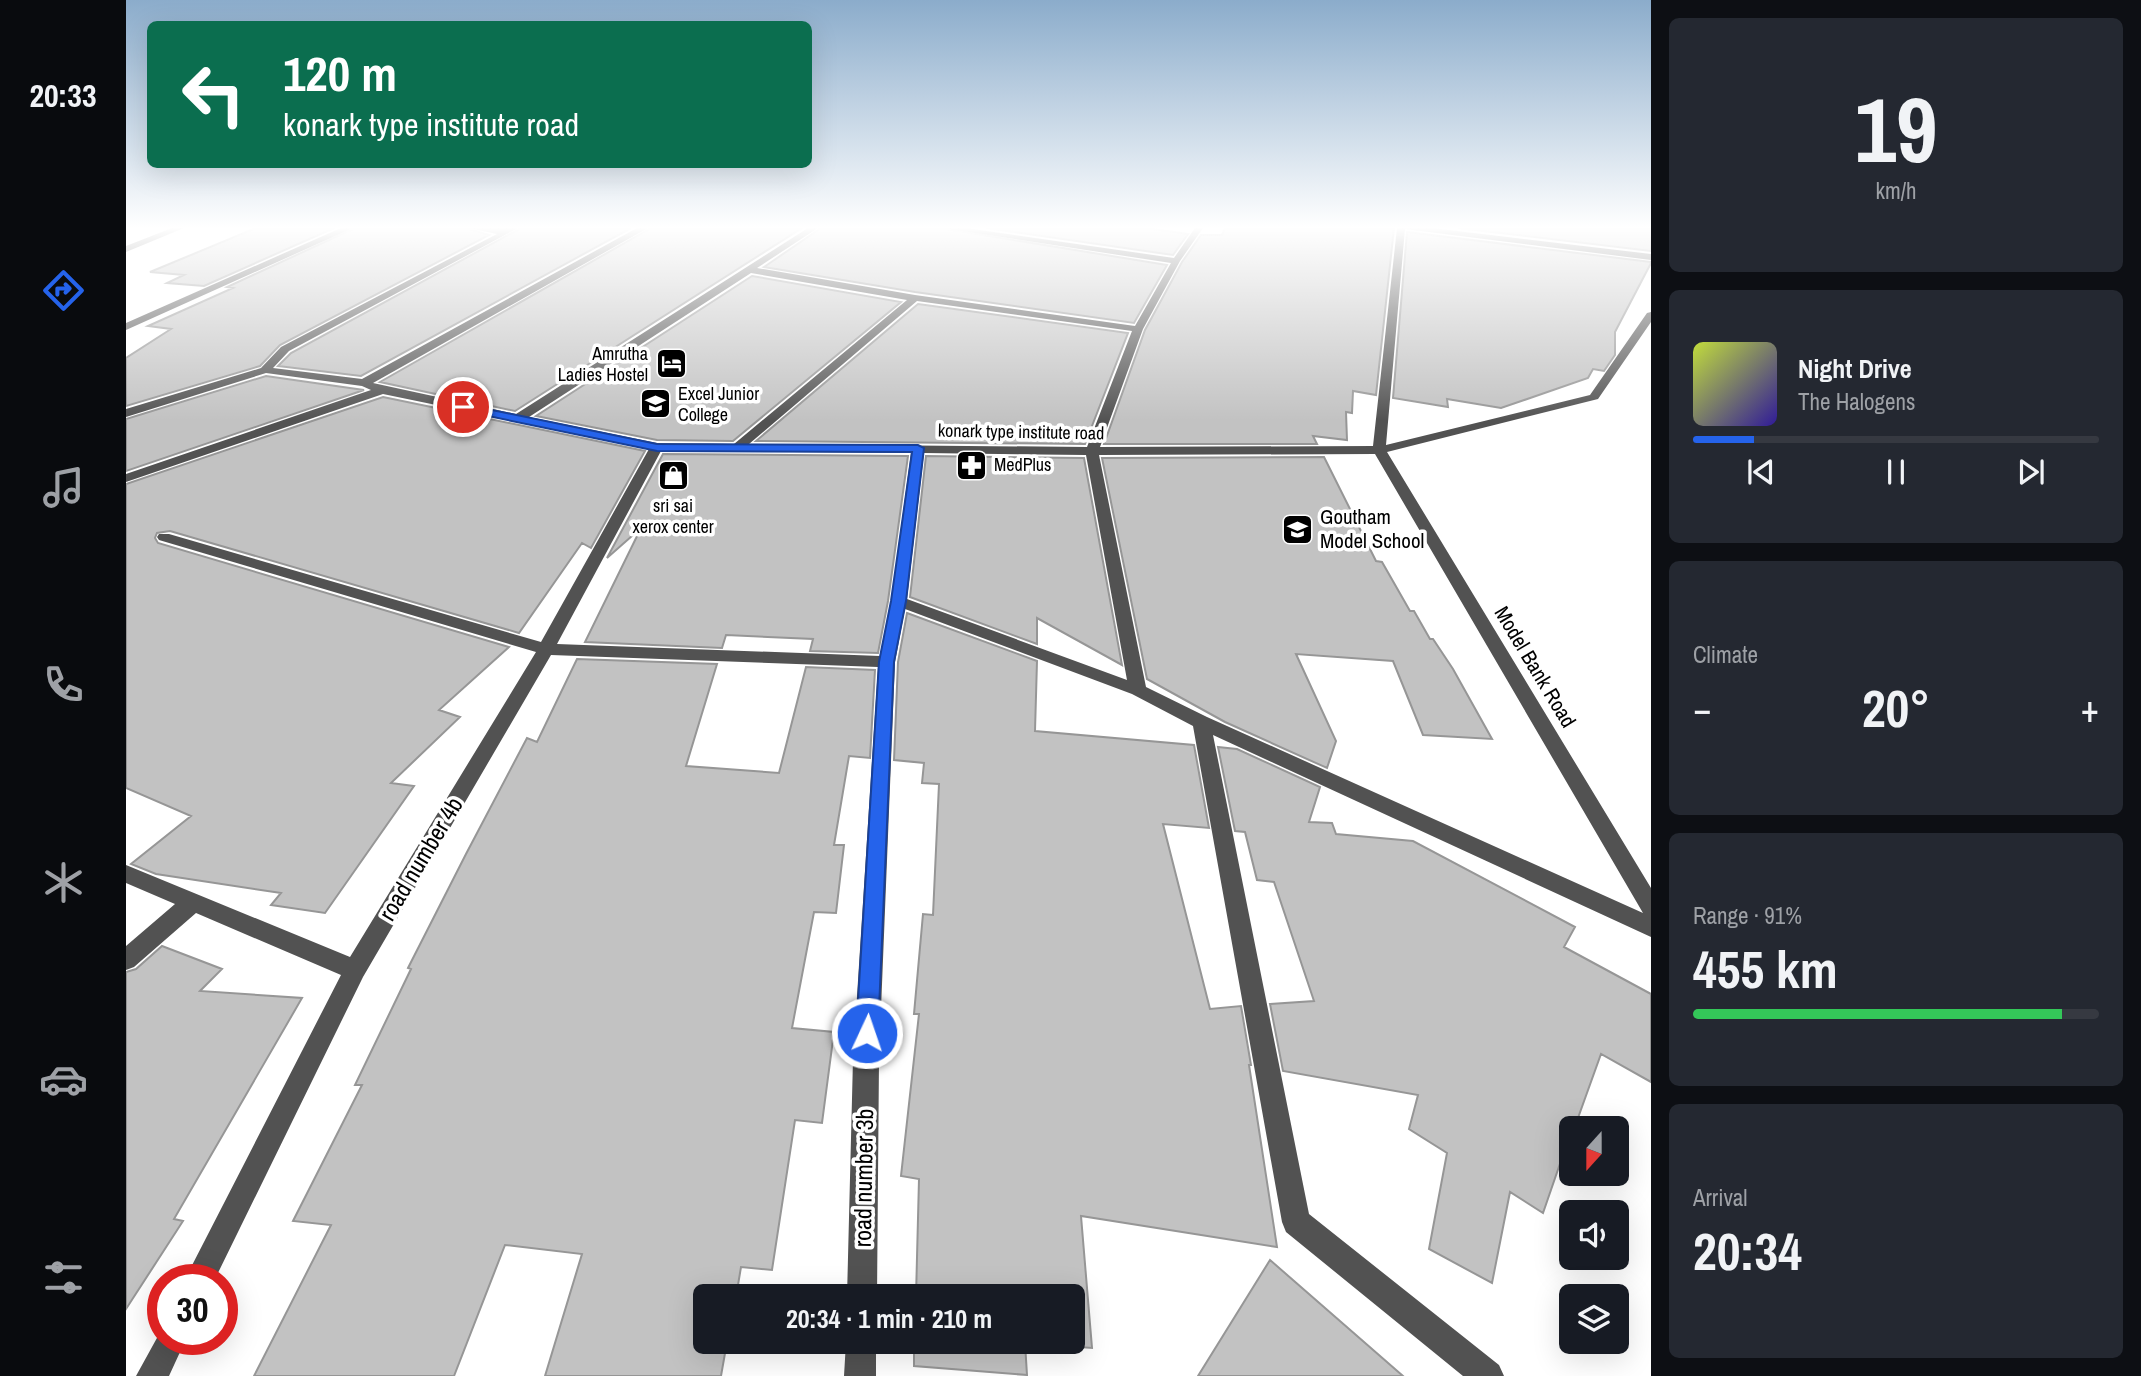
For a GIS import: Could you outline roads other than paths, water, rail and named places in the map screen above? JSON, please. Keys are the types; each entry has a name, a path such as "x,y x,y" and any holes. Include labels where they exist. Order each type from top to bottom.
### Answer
{"street":[{"path":"126,327 204,292"},
{"name":"konark type institute road","path":"265,370 285,349 392,292"},
{"path":"363,383 528,292"},
{"path":"517,419 716,292"},
{"path":"881,292 1138,328"},
{"path":"1138,690 1092,451 1138,328 1158,292"},
{"path":"1379,450 1395,292"},
{"path":"738,447 915,298"},
{"name":"konark type institute road","path":"126,413 265,370 363,383 382,390 657,447 1092,451 1379,450 1594,397 1651,315"},
{"path":"126,478 382,390"},
{"name":"road number 4b","path":"208,1264 355,970 546,649 657,447"},
{"name":"road number 3b","path":"862,1284 866,1059 887,662 899,601 918,448"},
{"name":"Model Bank Road","path":"1379,450 1651,907"},
{"path":"164,537 546,649 887,662"},
{"path":"899,601 1138,690 1201,722 1651,927"},
{"path":"1201,722 1296,1222 1488,1376"},
{"path":"126,874 355,970"},
{"path":"126,960 194,902"},
{"path":"860,1376 861,1354"},
{"path":"152,1376 162,1355"}],"place":[{"name":"Amrutha Ladies Hostel","path":"671,364"},
{"name":"Excel Junior College","path":"655,404"},
{"name":"MedPlus","path":"971,465"},
{"name":"sri sai xerox center","path":"673,475"},
{"name":"Goutham Model School","path":"1297,529"}]}
